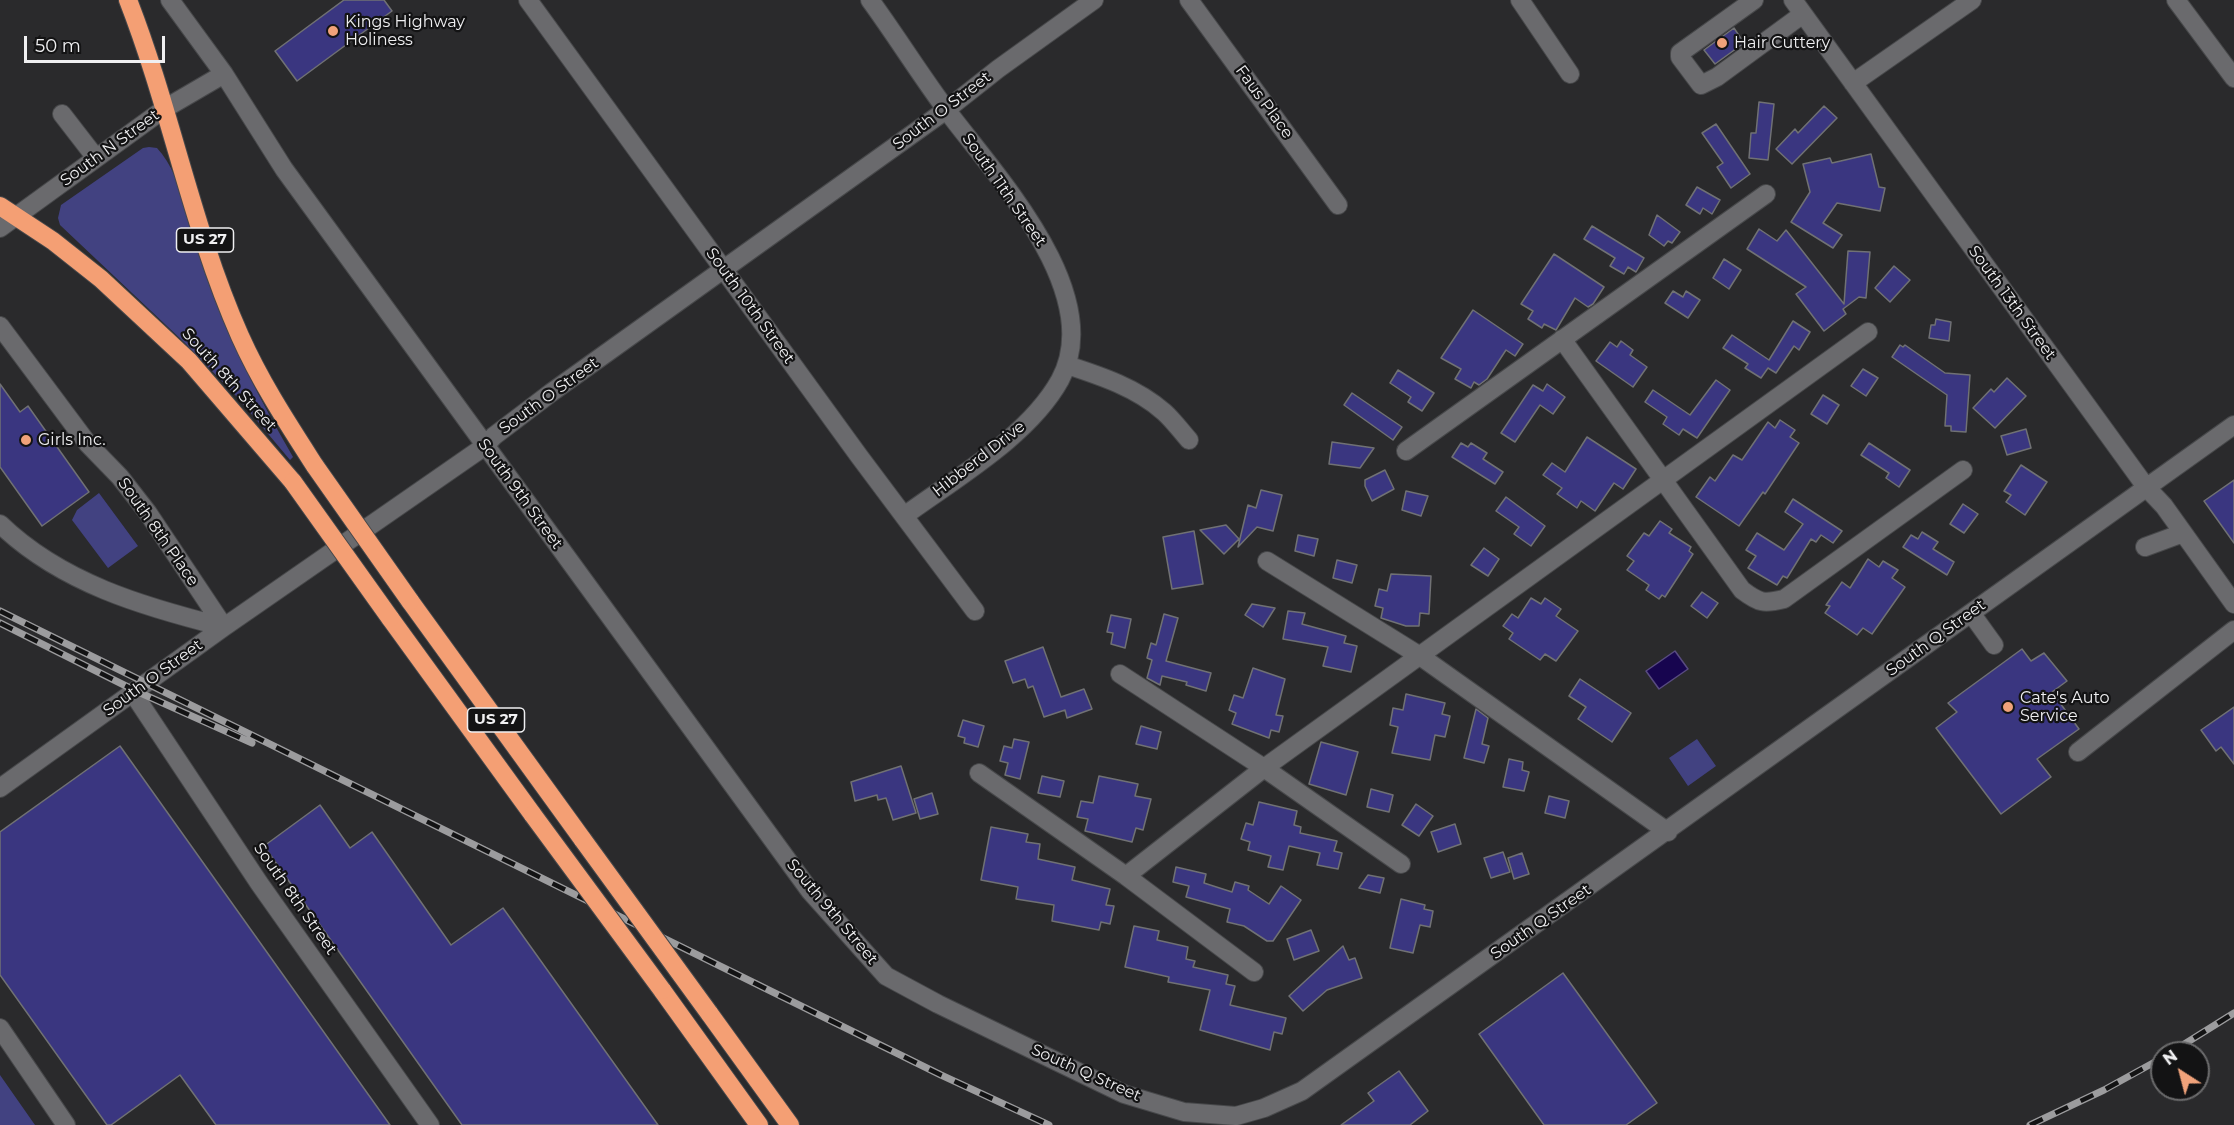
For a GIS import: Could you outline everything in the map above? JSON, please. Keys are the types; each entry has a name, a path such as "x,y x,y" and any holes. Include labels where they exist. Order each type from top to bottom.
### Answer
{"highway":[{"name":"US 27","path":"128,0 144,41 212,264 240,336 268,393 315,466 410,601 790,1125"},
{"name":"South 8th Street","path":"0,206 53,241 101,279 189,361 293,482 759,1125"}],"street":[{"name":"South 9th Street","path":"170,0 224,74 284,170 810,891 886,976"},
{"name":"South 10th Street","path":"528,0 975,611"},
{"name":"South 11th Street","path":"870,0 946,110 1028,217 1042,240 1061,279 1068,309 1071,339 1067,365"},
{"name":"South O Street","path":"0,788 224,627 484,446 552,392 946,110 998,69 1094,0"},
{"name":"Faus Place","path":"1189,0 1338,205"},
{"path":"1520,0 1570,74"},
{"path":"1754,0 1680,53 1680,57 1701,84 1717,77 1798,7"},
{"path":"1853,83 1972,0"},
{"path":"2176,0 2234,78"},
{"name":"South 13th Street","path":"1798,7 2146,487 2164,506 2234,604"},
{"name":"South N Street","path":"0,228 164,109 224,74"},
{"path":"62,114 96,158"},
{"path":"1406,451 1766,194"},
{"name":"South 8th Place","path":"0,326 88,444 120,477 148,513 224,627"},
{"path":"1126,876 1264,768 1868,332"},
{"path":"1562,339 1742,590 1754,599 1766,603 1784,599 1963,470"},
{"path":"1067,365 1101,376 1143,396 1165,412 1189,440"},
{"name":"Hibberd Drive","path":"904,516 1020,432 1060,381 1067,365"},
{"name":"South Q Street","path":"886,976 938,1004 1124,1094 1185,1112 1236,1116 1264,1108 1302,1091 1668,832 2234,425"},
{"path":"0,524 17,541 36,554 72,575 117,596 162,612 224,627"},
{"path":"2145,547 2183,533"},
{"path":"1267,561 1420,656 1668,832"},
{"path":"1971,613 1994,645"},
{"path":"2078,752 2234,630"},
{"path":"1120,674 1264,768 1401,864"},
{"name":"South 8th Street","path":"133,693 259,883 430,1125"},
{"path":"979,773 1126,876 1254,972"},
{"path":"0,1028 66,1125"}],"shaded area":[{"path":"143,148 157,148 175,176 218,307 247,372 293,457 290,460 238,398 186,344 60,225 58,218 61,205"},
{"path":"99,493 138,546 108,568 72,520 77,510"},
{"path":"1675,651 1688,669 1659,689 1646,671"},
{"path":"1697,739 1716,766 1688,786 1669,758"},
{"path":"0,1075 35,1125 0,1125"}],"building":[{"name":"Kings Highway Holiness","path":"344,0 384,0 392,11 297,81 275,51"},
{"path":"1734,28 1744,43 1715,64 1704,50"},
{"path":"1759,102 1774,104 1768,160 1749,158 1751,133 1756,133"},
{"path":"1824,106 1837,118 1792,164 1776,149 1795,129 1798,133"},
{"path":"1716,124 1750,174 1731,188 1717,167 1723,163 1702,133"},
{"path":"1871,154 1879,187 1885,188 1880,211 1837,203 1823,223 1842,235 1833,248 1791,222 1810,192 1803,164 1830,158 1832,163"},
{"path":"1697,187 1720,200 1712,214 1703,208 1700,214 1686,205"},
{"path":"1657,215 1680,232 1672,243 1668,241 1664,246 1649,235"},
{"path":"1592,226 1644,258 1636,272 1628,267 1624,274 1610,266 1615,258 1584,239"},
{"path":"1759,229 1777,241 1786,230 1844,304 1848,251 1870,252 1866,298 1859,297 1843,309 1846,314 1824,331 1796,294 1806,287 1747,249"},
{"path":"1554,254 1604,287 1593,304 1588,307 1575,298 1556,330 1544,324 1542,328 1528,319 1533,311 1521,304"},
{"path":"1724,259 1741,270 1729,289 1713,278"},
{"path":"1894,266 1910,280 1890,302 1875,288"},
{"path":"1673,291 1683,297 1686,291 1700,300 1688,318 1665,303"},
{"path":"1473,310 1523,344 1515,356 1506,350 1487,379 1479,385 1474,382 1471,388 1455,379 1461,369 1441,358"},
{"path":"1936,319 1951,322 1949,341 1929,338 1931,325 1935,325"},
{"path":"1793,321 1810,332 1799,350 1794,346 1776,373 1768,368 1761,378 1745,368 1748,364 1723,348 1732,335 1769,360"},
{"path":"1621,341 1633,350 1630,355 1647,367 1633,387 1596,361 1610,342 1617,347"},
{"path":"1900,345 1903,347 1905,345 1945,373 1970,375 1966,432 1951,431 1951,426 1945,426 1947,395 1892,357"},
{"path":"1863,369 1878,378 1866,396 1851,386"},
{"path":"1398,370 1434,393 1422,411 1408,402 1411,397 1390,383"},
{"path":"2007,378 2026,396 1995,428 1973,408 1991,389 1994,392"},
{"path":"1716,380 1730,390 1697,438 1683,429 1679,435 1663,424 1667,417 1645,402 1653,390 1690,415"},
{"name":"Girls Inc.","path":"0,384 20,412 28,406 89,492 42,526 0,467"},
{"path":"1547,384 1565,397 1553,414 1540,405 1515,442 1501,433 1533,385 1543,391"},
{"path":"1352,393 1402,427 1393,440 1344,405"},
{"path":"1823,395 1839,405 1827,424 1811,414"},
{"path":"1780,420 1795,430 1790,437 1799,443 1765,494 1763,492 1739,526 1696,497 1710,477 1715,481 1733,455 1742,460 1768,422 1775,428"},
{"path":"2026,429 2031,448 2007,455 2001,436"},
{"path":"1587,437 1636,469 1623,489 1614,483 1595,511 1581,501 1577,508 1557,494 1562,488 1543,475 1552,463 1565,472"},
{"path":"1332,442 1374,448 1360,468 1329,464"},
{"path":"1461,443 1468,447 1471,443 1487,453 1483,459 1503,472 1495,484 1452,457"},
{"path":"1869,443 1910,470 1899,487 1886,478 1889,473 1861,455"},
{"path":"2021,465 2047,482 2025,515 2006,502 2011,495 2004,491"},
{"path":"1385,470 1394,489 1372,501 1365,486 1365,480"},
{"path":"2234,480 2234,543 2204,501"},
{"path":"1261,490 1282,495 1273,531 1257,527 1238,547 1248,505 1256,508"},
{"path":"1406,491 1428,496 1421,516 1402,510"},
{"path":"1506,497 1545,526 1531,546 1514,534 1519,527 1496,511"},
{"path":"1793,499 1842,531 1833,543 1821,535 1816,542 1811,539 1787,578 1783,576 1777,585 1748,568 1756,556 1746,550 1757,533 1784,550 1803,524 1785,512"},
{"path":"1963,504 1978,514 1964,533 1950,524"},
{"path":"1660,521 1672,529 1669,533 1691,547 1689,551 1693,554 1665,597 1662,595 1659,599 1646,590 1649,585 1627,570 1634,561 1627,556 1644,533 1649,536"},
{"path":"1226,525 1239,539 1224,554 1200,530"},
{"path":"1194,531 1203,584 1172,589 1163,537"},
{"path":"1922,532 1938,542 1933,549 1954,562 1947,575 1903,547 1911,535 1918,539"},
{"path":"1298,535 1318,539 1314,556 1295,551"},
{"path":"1484,548 1499,559 1488,576 1471,565"},
{"path":"1868,559 1879,567 1883,561 1898,570 1892,578 1905,587 1872,634 1863,628 1857,635 1825,613 1830,606 1826,605 1842,582 1850,588"},
{"path":"1337,560 1357,565 1352,583 1333,578"},
{"path":"1391,574 1431,576 1429,614 1420,613 1419,626 1406,626 1381,618 1383,608 1375,606 1379,589 1387,591"},
{"path":"1702,592 1718,603 1707,618 1691,606"},
{"path":"1531,598 1541,604 1545,598 1561,609 1556,616 1578,631 1556,661 1545,654 1540,660 1509,639 1513,633 1503,626 1512,614 1518,618"},
{"path":"1252,604 1275,608 1263,627 1245,615"},
{"path":"1288,611 1305,613 1302,624 1346,636 1344,643 1357,646 1351,672 1323,666 1328,647 1283,639"},
{"path":"1164,614 1178,618 1166,661 1211,673 1206,691 1186,685 1187,682 1162,676 1160,685 1147,678 1152,660 1147,658 1151,643 1156,645"},
{"path":"1111,615 1131,619 1125,648 1111,644 1113,633 1107,632"},
{"path":"1043,647 1061,697 1084,689 1092,709 1067,718 1065,710 1044,717 1033,686 1028,688 1025,679 1013,683 1005,661"},
{"name":"Cate's Auto Service","path":"2022,649 2031,661 2044,653 2067,681 2052,692 2079,729 2037,759 2051,777 2001,814 1936,728 1957,712 1948,703"},
{"path":"1253,668 1285,679 1276,715 1283,716 1279,732 1271,730 1269,738 1232,724 1236,713 1229,710 1234,695 1243,698"},
{"path":"1580,679 1631,713 1612,742 1578,719 1586,707 1569,696"},
{"path":"1406,694 1445,703 1442,714 1450,716 1445,737 1435,735 1430,760 1392,753 1398,727 1390,725 1393,708 1403,710"},
{"path":"2234,707 2234,764 2221,747 2216,751 2201,730"},
{"path":"1476,709 1488,718 1482,744 1489,746 1484,763 1464,758"},
{"path":"963,720 984,726 978,747 964,743 965,738 958,736"},
{"path":"1141,726 1161,732 1157,749 1136,744"},
{"path":"1014,739 1029,742 1020,779 1005,775 1008,763 1000,761 1004,746 1012,748"},
{"path":"1321,742 1358,752 1346,795 1309,784"},
{"path":"120,746 390,1125 216,1125 180,1075 111,1125 107,1125 0,975 0,832"},
{"path":"1509,759 1523,762 1522,770 1529,772 1524,791 1503,787"},
{"path":"901,766 916,813 893,820 886,798 878,800 877,795 855,801 851,782"},
{"path":"1042,776 1064,781 1060,797 1038,793"},
{"path":"1099,776 1138,784 1135,796 1151,799 1143,830 1136,828 1132,842 1085,831 1088,819 1077,817 1081,801 1093,803"},
{"path":"1371,789 1393,795 1389,812 1367,807"},
{"path":"932,793 938,814 920,819 914,799"},
{"path":"1549,796 1569,801 1565,818 1545,813"},
{"path":"1259,802 1297,811 1294,825 1301,827 1300,833 1337,841 1334,851 1342,853 1338,869 1317,865 1320,853 1289,846 1283,870 1268,867 1271,856 1248,850 1250,842 1241,839 1246,823 1253,825"},
{"path":"1416,804 1433,816 1419,836 1402,825"},
{"path":"320,805 350,848 372,832 451,945 503,908 658,1125 462,1125 264,846"},
{"path":"1455,824 1461,844 1438,852 1431,832"},
{"path":"991,827 1028,834 1026,842 1040,844 1038,859 1075,867 1072,880 1110,889 1106,905 1114,906 1110,924 1101,922 1099,930 1052,921 1054,905 1016,899 1018,887 981,880"},
{"path":"1503,852 1510,872 1491,878 1484,858"},
{"path":"1522,853 1529,874 1514,879 1508,858"},
{"path":"1176,867 1206,874 1204,883 1232,892 1235,882 1249,886 1248,890 1269,904 1281,886 1301,900 1273,941 1267,941 1244,926 1227,922 1230,909 1186,897 1189,886 1173,882"},
{"path":"1368,875 1384,878 1380,893 1359,888"},
{"path":"1401,899 1425,905 1424,909 1433,911 1430,927 1420,925 1413,953 1390,948"},
{"path":"1134,926 1159,931 1157,940 1188,947 1186,959 1195,961 1193,967 1228,975 1226,984 1235,986 1230,1005 1286,1018 1282,1034 1274,1032 1270,1050 1200,1030 1210,990 1168,982 1169,977 1125,967"},
{"path":"1311,930 1319,951 1294,960 1287,939"},
{"path":"1343,946 1349,960 1355,958 1362,978 1327,990 1303,1011 1289,996"},
{"path":"1563,973 1657,1103 1626,1125 1544,1125 1479,1034"},
{"path":"1399,1071 1428,1111 1410,1125 1341,1125 1374,1101 1368,1093"}],"railway":[{"path":"0,611 941,1075 1049,1125"},
{"path":"0,623 136,691 252,743"},
{"path":"2189,1041 2234,1013"},
{"path":"2030,1125 2104,1090 2150,1065"}],"place":[{"name":"Kings Highway Holiness","path":"333,31"},
{"name":"Hair Cuttery","path":"1722,43"},
{"name":"Girls Inc.","path":"26,440"},
{"name":"Cate's Auto Service","path":"2008,707"}]}
